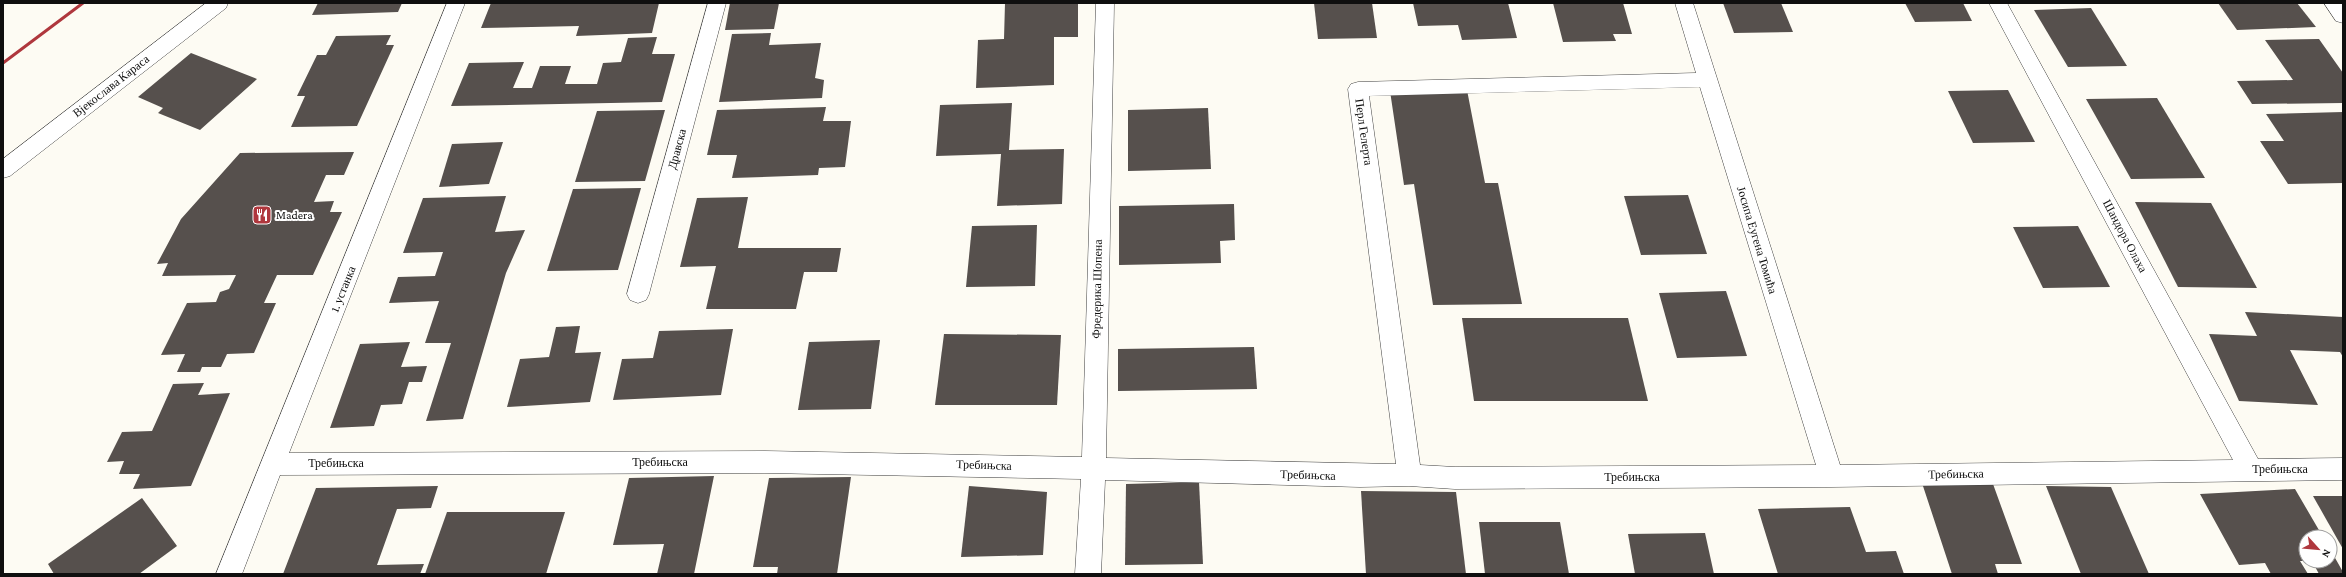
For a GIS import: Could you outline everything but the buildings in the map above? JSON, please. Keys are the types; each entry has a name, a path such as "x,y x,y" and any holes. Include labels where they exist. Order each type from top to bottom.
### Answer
{"street":[{"name":"Вјекослава Караса","path":"3,170 219,3"},
{"name":"1. устанка","path":"229,574 456,3"},
{"name":"Дравска","path":"638,294 717,3"},
{"name":"Фредерика Шопена","path":"1088,574 1095,469 1100,124 1105,3"},
{"name":"Јосипа Еугена Томића","path":"1684,3 1831,476"},
{"name":"Шандора Олаха","path":"1998,3 2251,469"},
{"path":"2334,3 2343,16"},
{"name":"Перл Гелерта","path":"1409,475 1358,89 1707,80"},
{"name":"Требињска","path":"274,464 765,462 942,464 1360,476 1409,475 1455,478 1831,476 2251,469 2343,469"}],"railway":[{"path":"3,63 83,3"}],"place":[{"name":"Madera","path":"262,215"}]}
